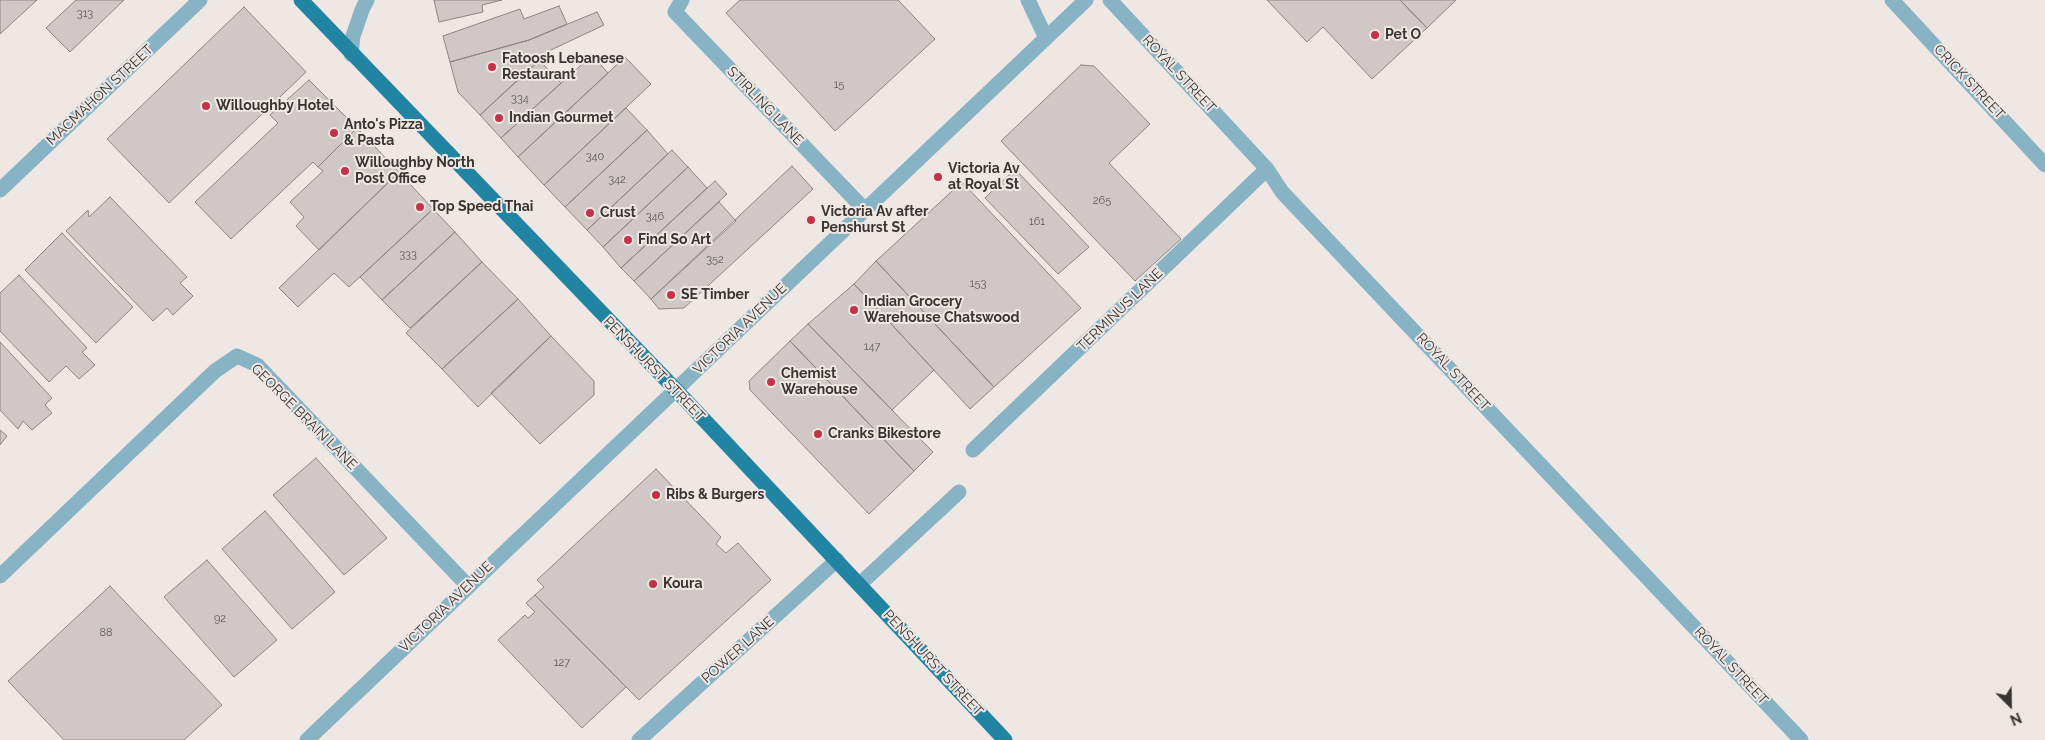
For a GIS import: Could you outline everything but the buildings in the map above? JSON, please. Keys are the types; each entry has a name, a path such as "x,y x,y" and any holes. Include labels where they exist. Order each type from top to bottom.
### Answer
{"main road":[{"name":"PENSHURST STREET","path":"301,0 676,390 1005,740"}],"street":[{"name":"MACMAHON STREET","path":"0,190 200,0"},
{"path":"351,54 353,36 367,0"},
{"name":"STIRLING LANE","path":"682,0 675,12 865,210"},
{"path":"1028,0 1046,38"},
{"name":"VICTORIA AVENUE","path":"307,740 1086,0"},
{"name":"ROYAL STREET","path":"1110,0 1267,169 1282,192 1801,740"},
{"name":"CRICK STREET","path":"1892,0 2045,165"},
{"name":"TERMINUS LANE","path":"973,450 1267,169"},
{"name":"GEORGE BRAIN LANE","path":"0,576 215,370 237,356 257,366 468,586"},
{"path":"860,584 959,492"},
{"name":"POWER LANE","path":"639,740 837,560"}],"place":[{"name":"Pet O","path":"1375,35"},
{"name":"Fatoosh Lebanese Restaurant","path":"492,67"},
{"name":"Willoughby Hotel","path":"206,106"},
{"name":"Indian Gourmet","path":"499,118"},
{"name":"Anto's Pizza & Pasta","path":"334,133"},
{"name":"Willoughby North Post Office","path":"345,171"},
{"name":"Victoria Av at Royal St","path":"938,177"},
{"name":"Top Speed Thai","path":"420,207"},
{"name":"Crust","path":"590,213"},
{"name":"Victoria Av after Penshurst St","path":"811,220"},
{"name":"Find So Art","path":"628,240"},
{"name":"SE Timber","path":"671,295"},
{"name":"Indian Grocery Warehouse Chatswood","path":"854,310"},
{"name":"Chemist Warehouse","path":"771,382"},
{"name":"Cranks Bikestore","path":"818,434"},
{"name":"Ribs & Burgers","path":"656,495"},
{"name":"Koura","path":"653,584"}]}
